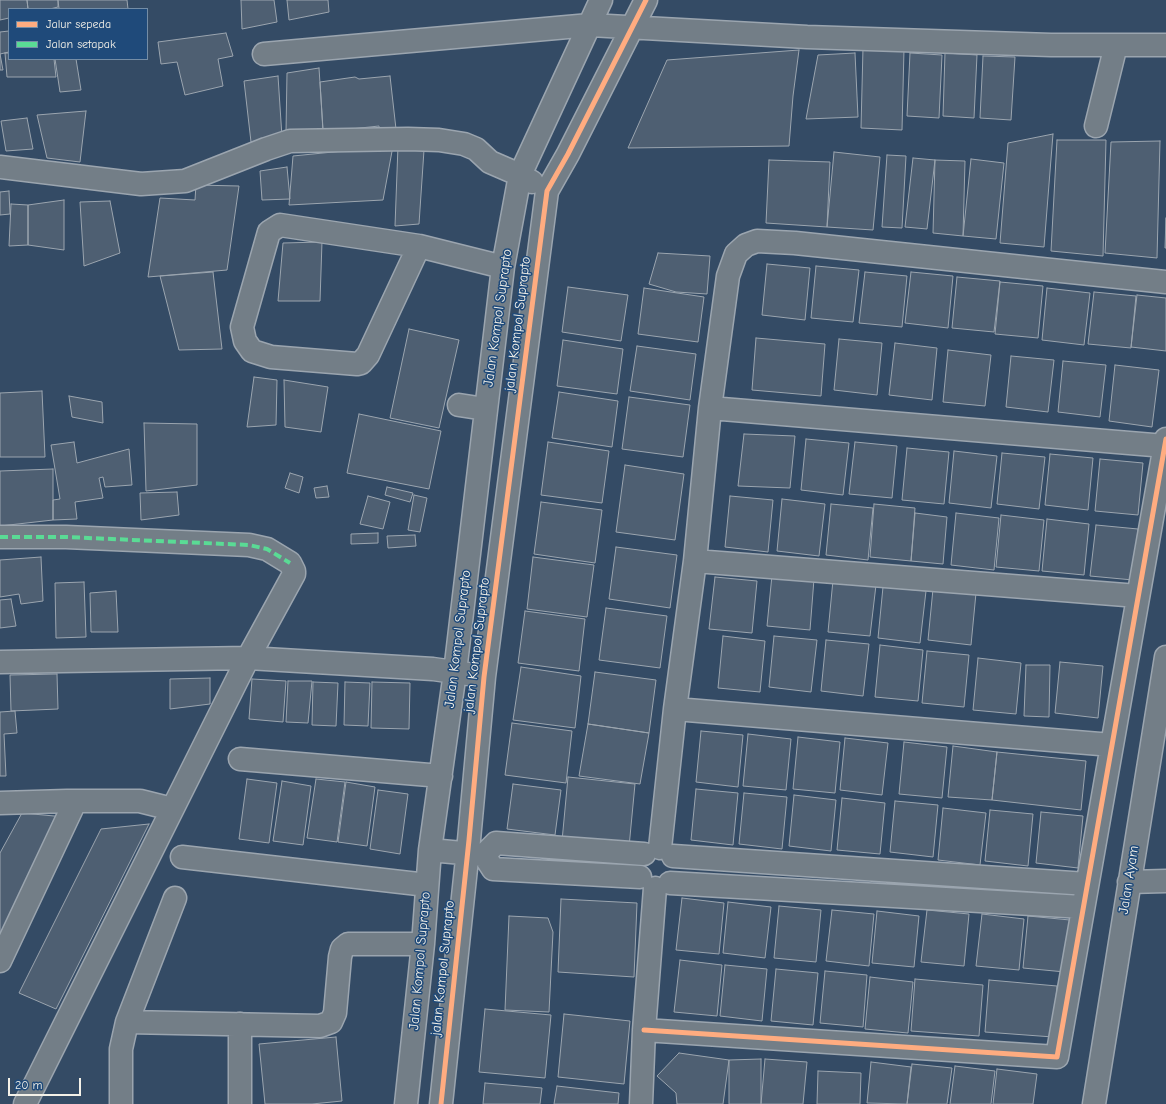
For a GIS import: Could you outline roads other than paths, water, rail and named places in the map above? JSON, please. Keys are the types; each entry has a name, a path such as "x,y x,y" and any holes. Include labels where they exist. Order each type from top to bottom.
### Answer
{"street":[{"name":"Jalan Kompol Suprapto","path":"406,1104 430,850 455,672 485,408 503,267 520,175 601,0"},
{"path":"0,167 141,184 186,181 290,141 402,139 439,140 464,144 476,150 490,162 520,175 547,191 568,154 646,0"},
{"path":"264,54 590,25 815,37 1051,45 1166,45"},
{"path":"1096,126 1116,45"},
{"name":"jalan Kompol Suprapto","path":"440,1104 475,854 484,677 547,191"},
{"path":"419,246 368,355 361,363 357,364 271,357 252,351 245,341 242,327 269,232 280,225 419,246 503,267"},
{"path":"659,853 675,709 695,561 710,408 728,276 736,254 746,244 757,241 795,243 1166,282"},
{"path":"460,405 485,408"},
{"path":"644,1030 1057,1057 1165,442 710,408"},
{"path":"0,537 66,537 249,545 267,549 290,563 294,574 248,658 160,805 25,1104"},
{"path":"695,561 1138,596"},
{"name":"Jalan Ayam","path":"1094,1104 1166,657"},
{"path":"0,662 248,658 433,669 484,677"},
{"path":"675,709 1112,745"},
{"path":"240,759 441,776"},
{"path":"0,804 75,802 160,805"},
{"path":"0,961 75,802"},
{"path":"430,850 475,854 496,843 659,853 1087,884"},
{"path":"562,874 565,847"},
{"path":"655,883 677,870 659,853"},
{"path":"642,1104 644,1030 655,883 638,865 659,853"},
{"path":"475,854 493,870 562,874 655,883 1083,907"},
{"path":"182,857 427,885"},
{"path":"740,887 741,860"},
{"path":"823,892 826,866"},
{"path":"927,898 930,873"},
{"path":"1026,904 1028,880"},
{"path":"1129,882 1166,881"},
{"path":"121,1104 121,1049 127,1022 175,898"},
{"path":"127,1022 320,1026 331,1022 335,1013 340,957 342,949 348,944 422,944"},
{"path":"240,1024 240,1104"}]}
